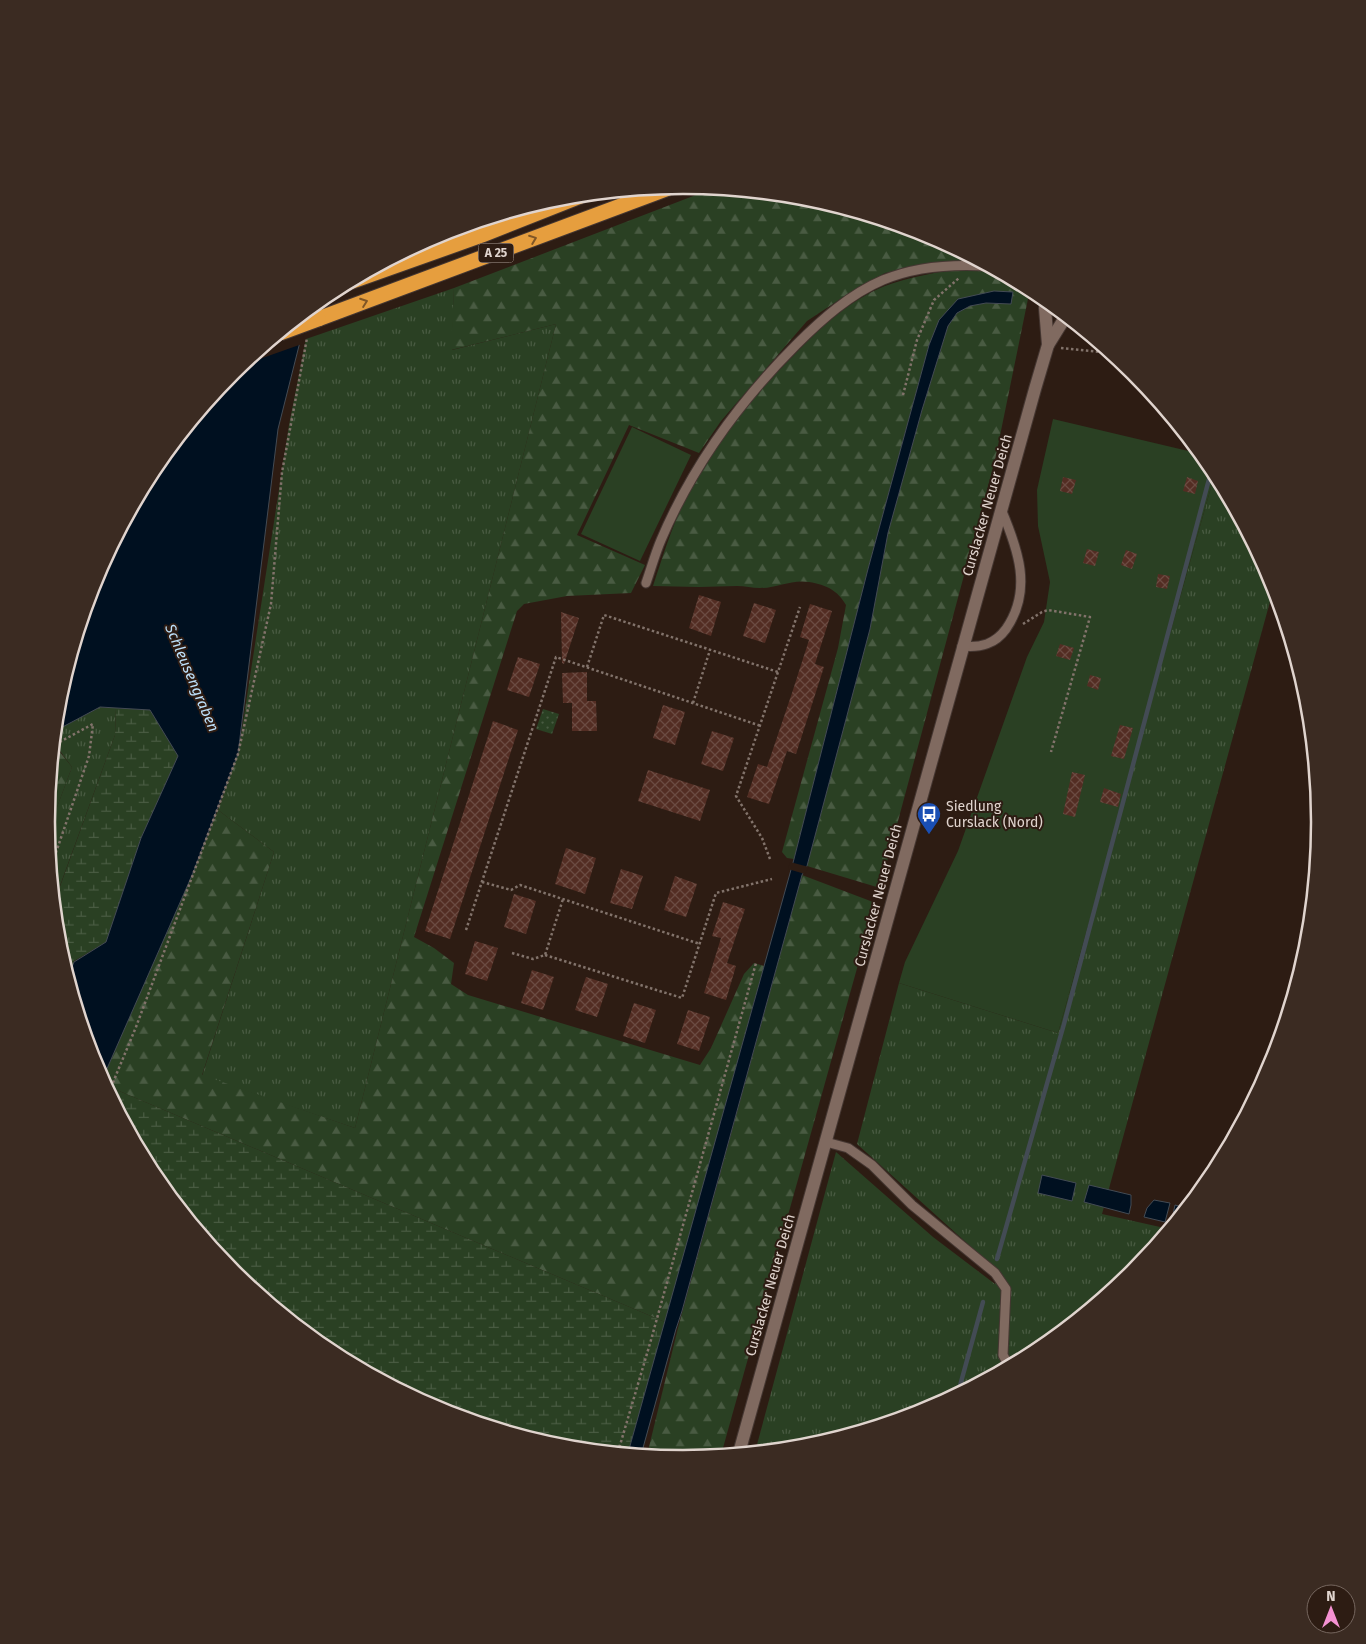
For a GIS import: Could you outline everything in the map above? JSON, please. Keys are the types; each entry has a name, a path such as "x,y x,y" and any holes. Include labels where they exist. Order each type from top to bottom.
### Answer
{"highway":[{"name":"A 25","path":"294,330 314,325 651,195"},
{"name":"A 25","path":"385,269 482,235 549,208"}],"street":[{"name":"Curslacker Neuer Deich","path":"1045,310 1048,345"},
{"name":"Curslacker Neuer Deich","path":"741,1447 1001,508 1048,345 1062,322"}],"lane":[{"path":"646,583 664,533 703,460 756,386 811,329 842,303 883,280 907,272 931,268 973,266"},
{"path":"962,646 974,648 982,646 1000,636 1010,622 1020,597 1022,579 1015,544 1001,508"},
{"path":"826,1142 848,1148 872,1165 912,1205 995,1273 1006,1289 1003,1356 1006,1361"}],"path":[{"path":"903,395 917,340 934,300 960,278"},
{"path":"113,1083 136,1027 238,754 271,604 282,472 304,350 314,325"},
{"path":"1048,345 1099,352"},
{"path":"770,859 762,838 736,796 800,607"},
{"path":"1000,636 1048,610 1090,617 1051,752"},
{"path":"587,667 604,615 778,672"},
{"path":"693,703 710,650"},
{"path":"466,930 556,657 760,726"},
{"path":"56,853 89,756 93,724 60,742"},
{"path":"512,953 533,959 546,955 682,998 716,893 772,879"},
{"path":"482,882 511,890 520,885 700,944"},
{"path":"546,955 563,899"},
{"path":"620,1447 652,1340 756,963"}],"green space":[{"path":"697,194 765,199 846,215 885,227 968,262 925,264 885,273 848,294 807,321 721,421 699,453 629,425 577,535 645,565 631,593 567,596 524,604 517,611 414,937 434,948 454,963 451,984 468,995 700,1065 711,1048 744,974 754,963 764,966 665,1322 115,1089 106,1070 193,873 218,810 274,852 202,1075 355,1128 556,324 451,350 454,288"},
{"path":"951,270 983,271 1028,298 995,460 880,888 807,866 870,629 888,533 922,410 948,326 957,313 970,306 986,303 1011,304 994,291 939,320 929,345 868,569 794,859 787,858 782,852 838,648 846,605 831,589 803,581 760,588 737,586 653,586 679,512 691,488 713,452 738,417 780,369 826,324 872,292 893,283"},
{"path":"454,288 452,350 556,324 355,1128 202,1076 274,852 218,810 238,754 289,425 306,339"},
{"path":"1053,419 1189,451 1212,484 1058,1033 899,983 905,962 958,851 1027,657 1044,622 1050,582 1038,526 1037,490"},
{"path":"632,427 691,455 640,561 581,534"},
{"path":"1212,484 1246,544 1270,600 1102,1214 1162,1227 1127,1266 1097,1294 1032,1344 997,1366 961,1385 885,1417 846,1429 806,1438 757,1446 836,1152 933,1237 995,1284 999,1272 857,1144 899,983 1058,1033"},
{"path":"100,707 116,708 115,735 59,889 55,812 72,767 59,752 62,727"},
{"path":"116,708 150,710 178,756 141,838 106,942 74,961 72,967 59,890 115,735"},
{"path":"543,709 559,714 552,734 536,729"},
{"path":"59,751 72,767 55,812 56,781"},
{"path":"802,875 875,904 723,1449 648,1449 678,1328"},
{"path":"115,1089 665,1322 629,1448 560,1438 520,1429 481,1417 443,1402 369,1366 334,1344 269,1294 239,1266 211,1236 161,1171 139,1136"}],"water":[{"path":"994,291 1013,292 1011,304 986,303 970,306 957,313 948,326 922,410 888,533 870,629 807,866 802,875 682,1311 643,1449 629,1448 794,859 868,569 929,345 939,320 958,299"},
{"name":"Schleusengraben","path":"305,321 278,429 238,754 193,873 106,1070 88,1024 72,967 74,962 106,942 141,838 178,756 150,710 100,707 62,727 76,659 88,620 120,544 139,508 161,473 211,408 269,350"},
{"path":"1042,1175 1076,1183 1072,1201 1038,1193"},
{"path":"1089,1185 1131,1195 1129,1214 1084,1202"},
{"path":"1154,1200 1170,1203 1165,1222 1144,1217 1147,1208"},
{"path":"1175,1205 1179,1206 1173,1214"}],"pier":[{"path":"307,319 302,344 259,359"},
{"path":"790,862 809,867 805,874 788,869"}],"building":[{"path":"1063,477 1076,480 1072,494 1060,491"},
{"path":"1187,477 1198,481 1195,494 1183,491"},
{"path":"1087,549 1099,552 1095,566 1083,563"},
{"path":"1126,550 1137,554 1132,569 1121,565"},
{"path":"1158,574 1170,576 1167,589 1156,587"},
{"path":"699,595 721,602 711,636 689,628"},
{"path":"754,603 776,610 765,643 743,636"},
{"path":"810,604 832,611 815,664 824,667 796,754 787,751 769,804 747,797 758,764 767,767 792,693 809,640 800,637"},
{"path":"561,612 579,618 564,664 562,663"},
{"path":"1060,644 1074,648 1070,660 1056,656"},
{"path":"518,657 540,664 529,697 507,690"},
{"path":"587,672 587,701 596,701 597,731 572,731 572,703 563,703 562,673"},
{"path":"1090,675 1101,678 1098,690 1087,686"},
{"path":"663,705 685,712 675,745 653,738"},
{"path":"493,721 518,730 450,939 425,931"},
{"path":"1120,725 1133,728 1124,759 1111,756"},
{"path":"712,731 734,738 723,771 701,764"},
{"path":"648,770 710,790 700,821 638,801"},
{"path":"1072,772 1085,775 1075,817 1063,814"},
{"path":"1104,788 1121,794 1118,807 1100,802"},
{"path":"566,848 596,858 585,894 555,884"},
{"path":"621,869 643,876 632,909 610,903"},
{"path":"675,876 697,884 686,917 664,910"},
{"path":"514,894 536,901 526,934 504,927"},
{"path":"723,902 745,909 727,963 736,966 726,1000 704,993 721,938 712,936"},
{"path":"475,941 498,948 487,981 465,974"},
{"path":"532,970 554,977 543,1010 521,1003"},
{"path":"586,977 608,984 597,1017 575,1010"},
{"path":"634,1003 656,1010 645,1043 623,1036"},
{"path":"688,1010 710,1017 699,1051 677,1044"}],"waterway":[{"path":"997,1259 1064,1024 1209,479"},
{"path":"960,1385 983,1302"}],"place":[{"name":"Siedlung Curslack (Nord)","path":"929,835"}]}
